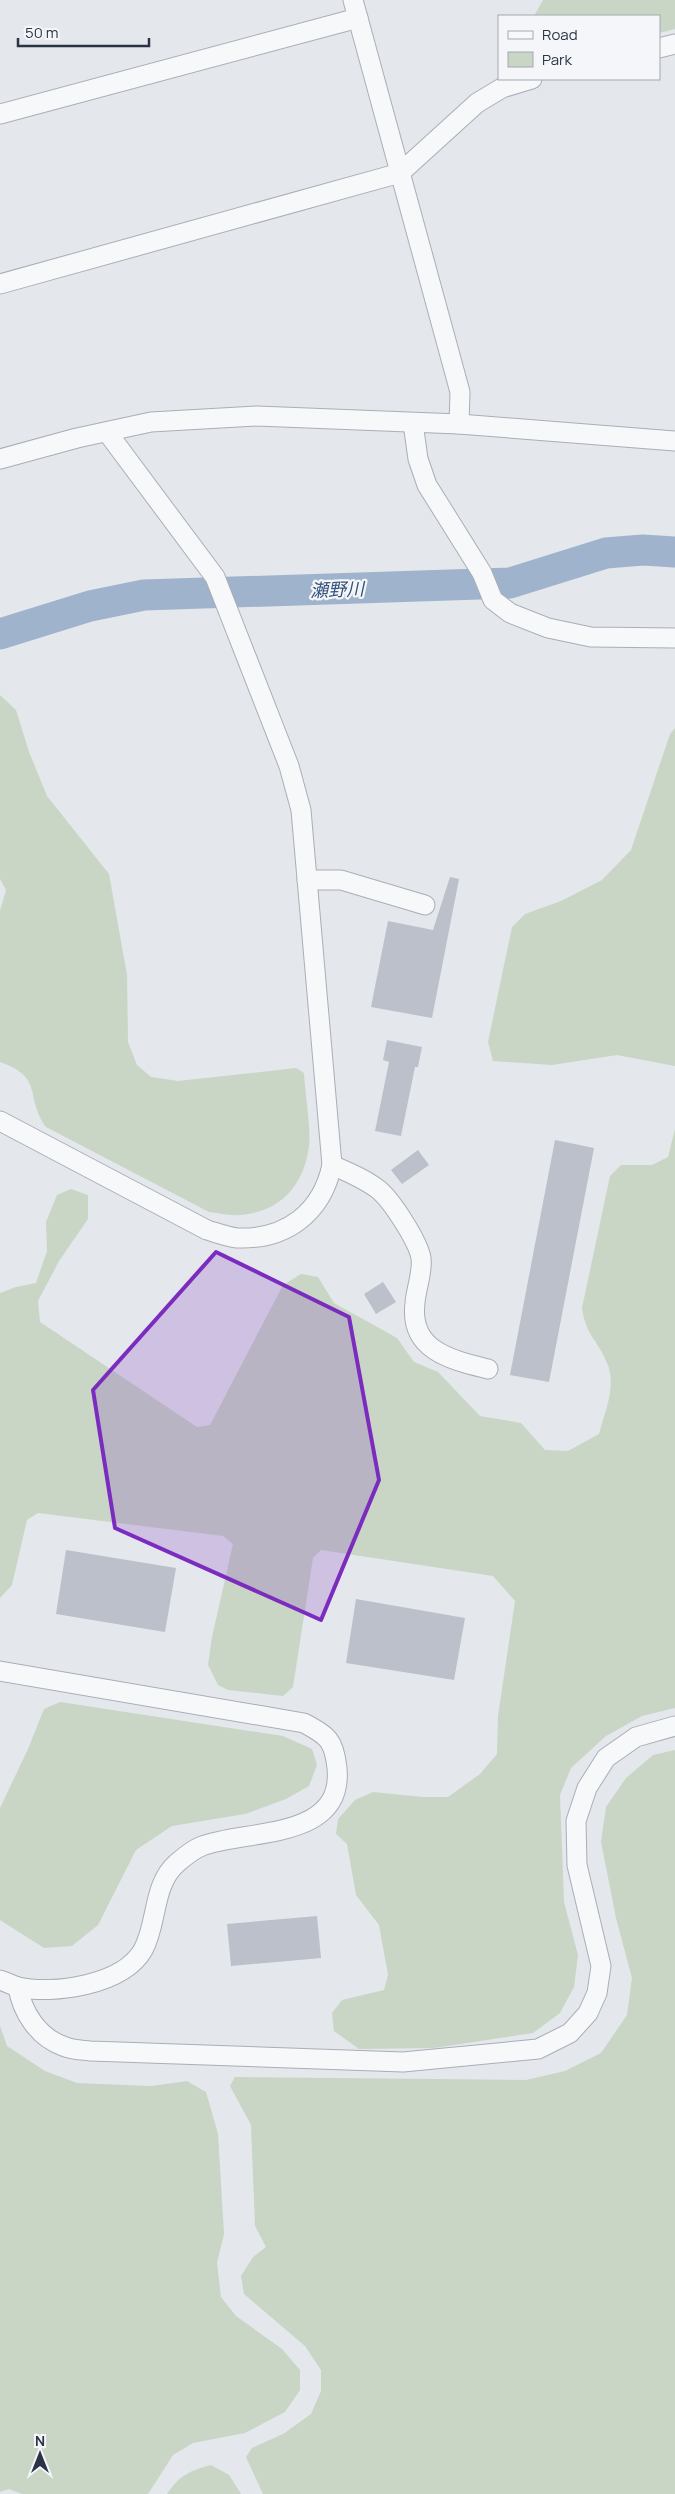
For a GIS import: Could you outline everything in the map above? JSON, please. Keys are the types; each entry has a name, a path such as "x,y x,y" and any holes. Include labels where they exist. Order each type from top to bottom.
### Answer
{"lane":[{"path":"0,114 355,9 460,392 459,424"},
{"path":"660,48 675,44"},
{"path":"0,284 400,172 476,103 502,88 529,80"},
{"path":"0,459 151,422 256,416 459,424 675,441"},
{"path":"413,423 418,458 427,485 482,573 493,600 510,613 548,628 591,637 675,638"},
{"path":"0,1121 207,1230 236,1238 268,1236 297,1222 320,1198 327,1186 332,1165 301,810 289,766 215,577 107,432"},
{"path":"307,880 341,880 425,905"},
{"path":"332,1165 362,1179 381,1192 415,1239 421,1259 420,1279 414,1305 417,1326 428,1347 452,1360 488,1369"},
{"path":"0,1671 304,1723 326,1735 335,1750 338,1773 335,1792 322,1813 303,1825 201,1846 175,1864 161,1887 142,1951 127,1967 105,1979 78,1987 43,1989 18,1987 0,1980"},
{"path":"18,1987 20,2000 33,2025 63,2046 90,2051 403,2062 538,2049 570,2034 588,2013 597,1993 601,1966 577,1865 576,1821 586,1788 606,1758 636,1738 675,1726"}],"highlighted area":[{"path":"216,1252 349,1317 379,1480 321,1620 115,1528 93,1390"}],"green space":[{"path":"543,0 675,0 675,29 660,33 660,15 535,15"},
{"path":"0,695 16,710 29,752 47,796 109,874 127,975 128,1042 137,1065 151,1077 178,1081 296,1068 304,1073 309,1129 309,1146 306,1160 296,1185 288,1194 267,1209 240,1215 209,1212 46,1127 36,1106 29,1081 14,1068 0,1062 0,911 6,890 0,879"},
{"path":"675,728 675,1066 617,1055 552,1065 493,1061 488,1042 512,927 525,914 561,901 602,880 631,850 670,734"},
{"path":"675,1129 675,1708 642,1716 606,1736 571,1768 560,1795 564,1902 578,1955 574,1987 560,2013 533,2033 434,2048 359,2049 334,2031 332,2013 342,2000 384,1990 388,1975 379,1925 356,1895 347,1844 336,1834 338,1819 355,1800 373,1792 423,1797 448,1797 480,1774 497,1754 498,1716 515,1601 493,1576 321,1550 313,1558 293,1687 283,1696 228,1690 218,1685 208,1665 212,1637 233,1544 223,1536 38,1513 27,1520 12,1585 0,1598 0,1293 36,1283 47,1251 46,1222 57,1195 71,1189 88,1195 88,1219 59,1261 38,1301 40,1322 197,1427 210,1425 283,1285 301,1274 318,1277 334,1303 397,1338 414,1362 438,1372 480,1416 521,1423 545,1450 568,1451 599,1434 607,1408 610,1389 610,1371 604,1355 589,1332 582,1308 610,1176 621,1165 652,1165 668,1157"},
{"path":"60,1702 283,1736 312,1749 317,1765 309,1786 286,1799 245,1814 172,1826 136,1850 98,1925 72,1946 44,1948 0,1920 0,1808 28,1749 44,1709"},
{"path":"675,1750 675,2494 263,2494 246,2457 252,2448 283,2434 311,2414 321,2391 321,2370 305,2346 244,2294 241,2276 253,2257 266,2247 255,2226 251,2125 230,2086 235,2077 526,2080 565,2071 601,2053 627,2015 632,1978 616,1918 601,1842 606,1807 626,1778 653,1755"},
{"path":"0,2026 7,2046 45,2071 77,2083 152,2086 187,2081 206,2092 218,2134 224,2234 217,2263 221,2297 236,2316 282,2349 300,2370 300,2390 285,2412 245,2433 193,2443 173,2455 148,2494 22,2494 9,2489 0,2492"},
{"path":"211,2465 229,2475 241,2494 167,2494 181,2478 197,2469"}],"building":[{"path":"450,877 459,879 432,1018 371,1007 388,921 433,930"},
{"path":"387,1040 422,1047 418,1067 415,1067 401,1136 375,1131 389,1062 383,1060"},
{"path":"555,1140 594,1148 549,1382 510,1375"},
{"path":"418,1150 429,1165 402,1184 391,1170"},
{"path":"383,1282 396,1302 376,1314 364,1294"},
{"path":"66,1550 176,1568 165,1632 56,1614"},
{"path":"356,1599 465,1618 454,1680 346,1663"},
{"path":"317,1916 321,1958 231,1966 227,1924"}],"waterway":[{"name":"瀬野川","path":"0,634 90,606 144,595 510,583 606,553 643,550 675,552"}]}
